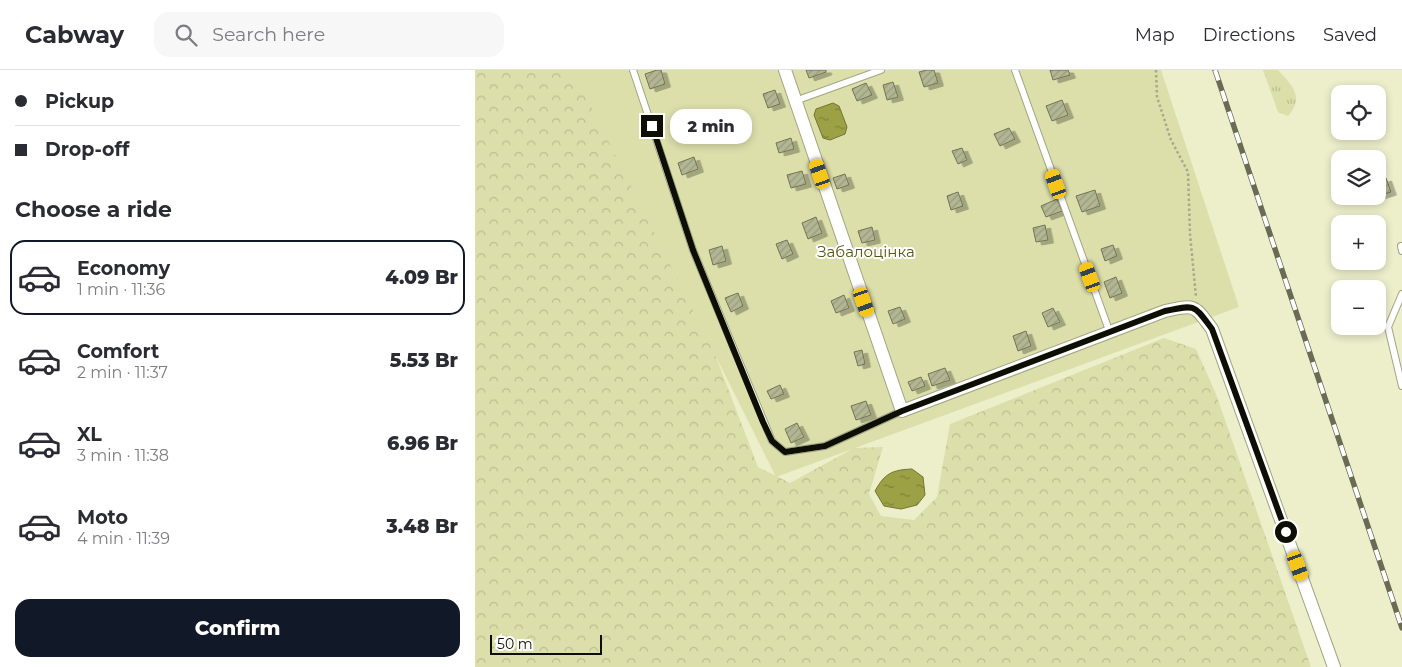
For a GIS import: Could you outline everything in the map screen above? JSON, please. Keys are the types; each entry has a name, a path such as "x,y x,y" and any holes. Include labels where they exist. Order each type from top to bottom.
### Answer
{"street":[{"path":"785,70 902,411 1165,311 1185,306 1197,310 1212,329 1334,667"}],"lane":[{"path":"633,70 693,250 772,441 785,452 825,446 902,411"},
{"path":"795,101 881,70"},
{"path":"1015,70 1110,333"},
{"path":"1402,294 1388,327 1402,386"}],"path":[{"path":"1156,70 1157,97 1171,140 1188,172 1190,234 1197,310"}],"green space":[{"path":"475,70 597,70 626,121 758,467 790,483 854,448 883,447 869,494 881,516 914,520 937,497 950,424 1164,338 1196,349 1216,394 1311,667 475,667"},
{"name":"Забалоцінка","path":"573,70 1161,70 1239,307 776,477"},
{"path":"1263,70 1278,70 1292,86 1295,92 1296,103 1288,116 1278,112"}],"water":[{"path":"833,103 839,106 847,127 845,134 830,140 823,138 814,115 816,109"},
{"path":"912,469 923,477 925,495 917,505 901,509 884,506 875,491 882,480 899,470"}],"building":[{"path":"661,70 665,84 650,89 645,74"},
{"path":"806,70 826,70 826,72 809,78"},
{"path":"934,70 938,83 924,87 919,72"},
{"path":"1050,70 1068,70 1070,75 1053,80"},
{"path":"893,82 898,97 887,100 883,85"},
{"path":"866,83 872,95 857,101 852,89"},
{"path":"775,90 780,104 768,108 763,94"},
{"path":"1062,100 1068,115 1052,121 1046,106"},
{"path":"1009,128 1015,139 1000,146 994,134"},
{"path":"791,138 794,149 779,153 776,143"},
{"path":"962,148 967,160 958,164 952,151"},
{"path":"694,157 698,169 682,175 678,163"},
{"path":"802,171 806,184 791,188 787,175"},
{"path":"845,174 849,185 837,189 833,178"},
{"path":"1386,178 1391,192 1386,194"},
{"path":"1095,190 1100,206 1082,212 1076,196"},
{"path":"958,192 963,206 951,210 947,196"},
{"path":"1057,199 1062,211 1046,217 1041,206"},
{"path":"816,217 822,233 808,239 802,223"},
{"path":"1045,225 1048,240 1036,242 1033,228"},
{"path":"872,227 875,240 862,243 858,231"},
{"path":"787,240 793,254 782,259 776,244"},
{"path":"1113,245 1117,256 1105,261 1101,249"},
{"path":"722,246 726,261 713,265 709,250"},
{"path":"1116,277 1122,293 1110,298 1104,282"},
{"path":"738,293 743,306 731,312 725,298"},
{"path":"844,295 849,308 836,313 831,301"},
{"path":"900,307 905,319 893,324 888,311"},
{"path":"1053,308 1060,322 1048,327 1042,313"},
{"path":"1026,331 1031,346 1018,351 1013,336"},
{"path":"862,350 865,364 858,366 854,352"},
{"path":"945,368 950,380 932,386 928,374"},
{"path":"921,377 925,386 912,391 908,382"},
{"path":"780,385 784,394 771,399 767,391"},
{"path":"866,401 871,415 856,420 851,406"},
{"path":"797,423 804,437 791,443 785,429"}],"railway":[{"path":"1215,70 1402,628"}],"route":[{"path":"652,126 693,250 763,422 772,441 785,452 825,446 902,411 1165,311 1185,306 1197,310 1212,329 1286,532"}]}
